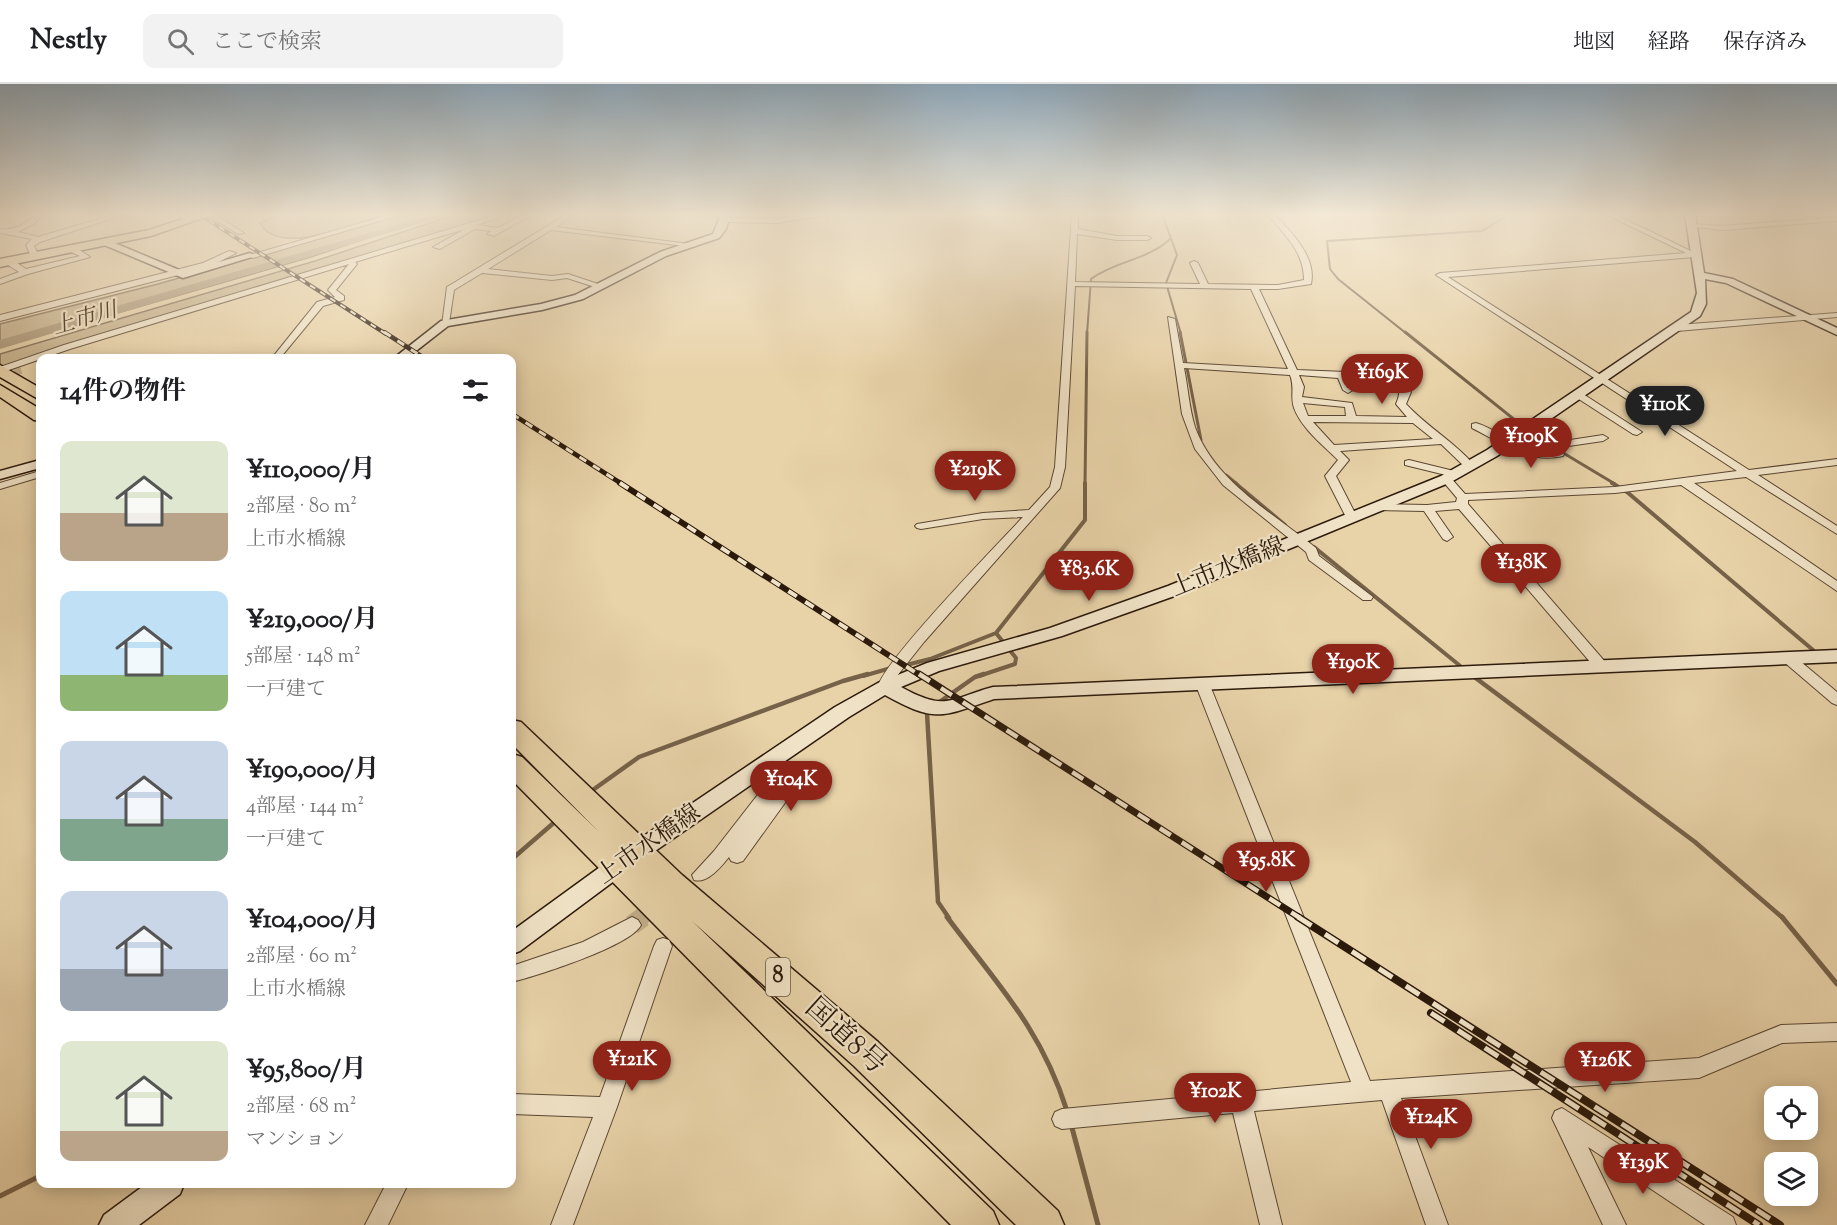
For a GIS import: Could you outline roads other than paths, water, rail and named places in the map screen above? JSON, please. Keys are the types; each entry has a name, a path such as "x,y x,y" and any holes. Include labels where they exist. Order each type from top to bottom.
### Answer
{"highway":[{"path":"0,370 36,392"},
{"path":"0,390 36,413"},
{"name":"国道8号","path":"516,734 627,860 979,1225"},
{"name":"国道8号","path":"516,767 866,1054 1044,1225"}],"main road":[{"path":"164,267 180,274 206,267"},
{"path":"406,354 420,345 430,332 446,323 579,297 637,267"},
{"name":"上市水橋線","path":"516,941 627,860 770,761 842,712 885,687 933,667 1114,612 1299,540 1470,466 1696,314 1701,304 1698,267"},
{"path":"1700,274 1729,281 1837,332"},
{"path":"0,475 36,465"},
{"path":"885,687 922,706 936,710 947,709 993,693 1837,656"},
{"path":"114,1225 165,1188"}],"street":[{"path":"15,267 25,272"},
{"path":"0,282 44,267"},
{"path":"1,321 72,304 199,267"},
{"path":"49,354 331,267"},
{"path":"279,354 320,304 341,298 332,290 350,267"},
{"path":"446,323 450,289 479,267"},
{"path":"481,267 559,277 568,276 598,287"},
{"path":"559,277 573,267"},
{"path":"885,687 886,680 919,639 1055,488 1060,467 1072,267"},
{"path":"1196,267 1205,286"},
{"path":"1071,284 1278,286 1308,282 1307,267"},
{"path":"1539,267 1440,275 1837,531"},
{"path":"1,321 180,274"},
{"path":"1253,286 1279,337 1299,387 1297,399 1305,419 1344,460 1330,476 1351,517"},
{"path":"1677,328 1837,315"},
{"path":"1172,319 1191,429 1213,467 1238,492 1312,551 1313,557 1366,597"},
{"path":"58,354 98,338"},
{"path":"0,370 36,358"},
{"path":"21,369 36,363"},
{"path":"1179,365 1342,376 1397,377 1406,392 1401,404 1415,420 1443,441 1470,466"},
{"path":"1342,376 1348,390"},
{"path":"1577,394 1637,432"},
{"path":"1297,399 1349,405 1351,418"},
{"path":"1305,419 1415,420"},
{"path":"1476,426 1540,457 1559,454"},
{"path":"1531,427 1555,445 1603,438"},
{"path":"1332,448 1443,441"},
{"path":"1376,507 1427,508 1462,501 1615,490 1837,462"},
{"path":"1409,463 1450,476 1462,501 1602,667"},
{"path":"0,486 36,475"},
{"path":"1683,481 1837,587"},
{"path":"1427,508 1447,537"},
{"path":"921,526 983,516 1033,513"},
{"path":"1789,658 1837,700"},
{"path":"1202,683 1364,1091"},
{"path":"737,856 787,789 770,761"},
{"path":"700,875 720,856 771,789 770,761"},
{"path":"516,973 570,956 615,936 632,925"},
{"path":"562,1225 607,1107 663,946"},
{"path":"1062,1119 1364,1091 1699,1068 1781,1034 1837,1032"},
{"path":"1389,1089 1437,1225"},
{"path":"1241,1102 1271,1225"},
{"path":"516,1104 607,1107"},
{"path":"1615,1225 1562,1118 1725,1225"},
{"path":"376,1225 395,1188"}],"waterway":[{"name":"上市川","path":"0,345 265,267"},
{"path":"1087,334 1091,279 1112,267"},
{"path":"1172,267 1166,283 1181,334"},
{"path":"1330,267 1338,279 1407,334"},
{"path":"1085,484 1087,332"},
{"path":"1180,332 1201,440"},
{"path":"1405,332 1535,436 1615,484"},
{"path":"1226,475 1237,484"},
{"path":"1235,483 1285,525"},
{"path":"1612,483 1627,492 1813,650"},
{"path":"996,633 1085,520 1085,484"},
{"path":"1314,547 1464,669"},
{"path":"902,666 930,659 996,633"},
{"path":"979,676 1015,664 1016,658 996,633"},
{"path":"863,676 891,668"},
{"path":"590,792 639,757 843,681 868,674"},
{"path":"938,703 975,677 984,674"},
{"path":"1473,676 1695,842 1782,917"},
{"path":"930,709 927,713 938,902 949,918"},
{"path":"516,856 557,820"},
{"path":"947,917 1031,1031 1044,1055 1067,1111"},
{"path":"1782,917 1837,984"},
{"path":"1071,1124 1098,1225"},
{"path":"0,1196 36,1178"}],"tunnel":[{"path":"0,375 21,369"},
{"path":"641,918 659,905"},
{"path":"632,925 643,917"}],"railway":[{"path":"282,267 386,334"},
{"path":"384,332 418,354"},
{"path":"516,417 622,484"},
{"path":"620,483 921,676"},
{"path":"919,674 1300,918"},
{"path":"1298,917 1780,1225"},
{"path":"1431,1013 1759,1225"}]}
